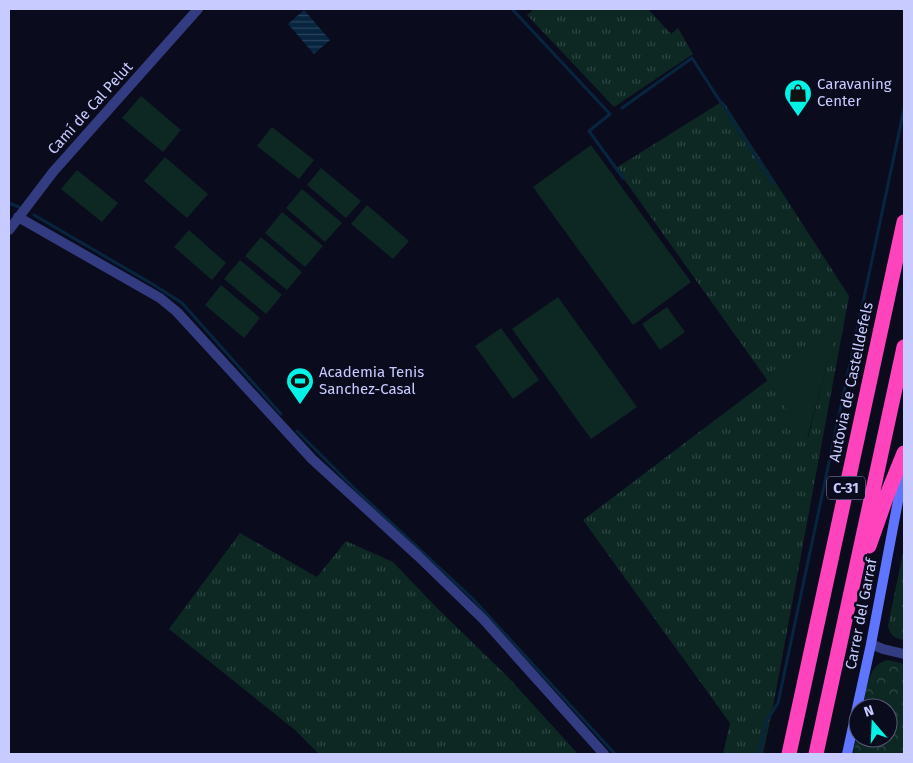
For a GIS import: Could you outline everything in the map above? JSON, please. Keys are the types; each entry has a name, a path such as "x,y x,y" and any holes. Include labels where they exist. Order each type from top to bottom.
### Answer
{"highway":[{"name":"Autovia de Castelldefels","path":"789,754 904,222"},
{"name":"C-31","path":"816,754 904,347"},
{"path":"847,609 887,495 904,453"}],"main road":[{"name":"Carrer del Garraf","path":"847,754 872,644 898,501 904,479"}],"street":[{"name":"Camí de Cal Pelut","path":"9,230 54,172 198,9"},
{"path":"18,217 160,298 173,308 312,458 483,619 604,754"},
{"path":"872,644 904,654"}],"green space":[{"path":"534,9 648,9 671,34 678,28 693,54 614,107 527,15"},
{"path":"141,96 181,130 163,152 122,118"},
{"path":"723,101 849,296 763,754 723,754 730,723 583,520 768,380 808,438 837,324 765,377 616,168"},
{"path":"272,127 314,160 299,179 257,146"},
{"path":"591,145 691,282 633,325 533,187"},
{"path":"165,157 208,194 187,218 144,181"},
{"path":"321,168 361,201 346,218 307,185"},
{"path":"77,170 118,203 102,222 61,189"},
{"path":"302,189 342,223 325,242 286,208"},
{"path":"367,205 409,241 393,259 351,224"},
{"path":"282,212 323,246 305,267 265,233"},
{"path":"189,230 226,263 212,280 174,247"},
{"path":"261,237 302,272 287,290 245,256"},
{"path":"240,260 282,295 266,314 224,279"},
{"path":"221,285 260,318 244,338 205,305"},
{"path":"558,297 637,407 591,439 512,329"},
{"path":"667,307 685,332 660,350 642,324"},
{"path":"838,323 807,439 765,377"},
{"path":"501,328 539,380 513,399 475,346"},
{"path":"240,533 317,577 346,541 393,562 508,677 578,754 319,754 295,730 169,629"},
{"path":"904,548 904,640 893,636 888,626"},
{"path":"888,660 904,664 904,754 853,754 854,748 898,748 898,698 865,698 872,672 881,663"}],"water":[{"path":"304,10 330,40 314,54 288,24"}],"waterway":[{"path":"512,9 610,114 589,131 623,178"},
{"path":"622,108 692,58 773,183"},
{"path":"759,754 767,720 778,703 904,109"},
{"path":"9,203 19,207"},
{"path":"34,215 182,303 281,414"},
{"path":"297,431 357,491 473,599 615,754"}],"place":[{"name":"Caravaning Center","path":"798,117"},
{"name":"Academia Tenis Sanchez-Casal","path":"300,405"}]}
